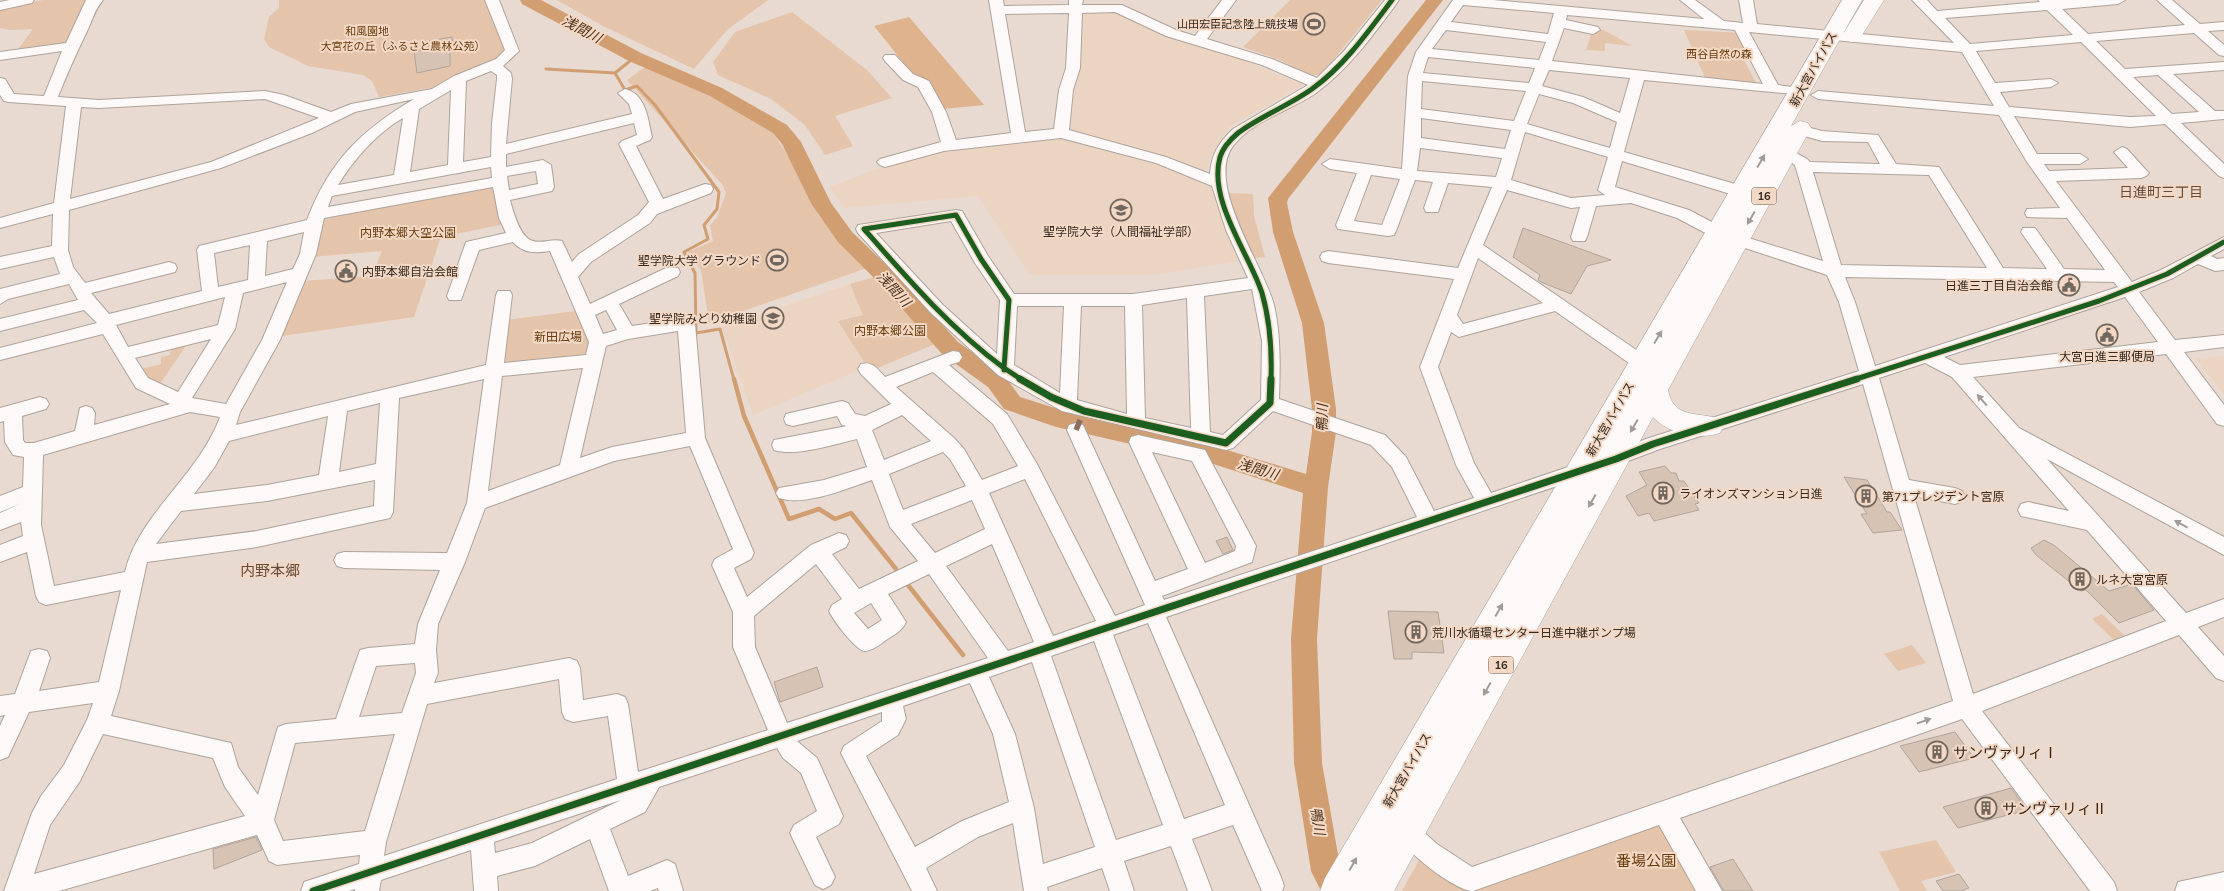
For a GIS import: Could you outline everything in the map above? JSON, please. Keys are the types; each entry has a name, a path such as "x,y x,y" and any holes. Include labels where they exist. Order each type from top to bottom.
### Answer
{"highway":[{"name":"新大宮バイパス","path":"1841,37 1852,0"},
{"name":"新大宮バイパス","path":"1380,881 1655,390 1729,236 1743,192 1809,94 1841,37 1874,0"},
{"name":"新大宮バイパス","path":"1338,891 1642,363 1729,236 1795,160 1809,94"},
{"path":"1655,390 1657,403 1666,415 1689,426 1710,426"}],"street":[{"path":"0,6 27,0"},
{"path":"49,101 91,3 96,0"},
{"path":"17,891 40,822 53,798 72,774 97,723 108,691 139,555 148,539 207,463 222,435 231,412 271,340 283,308 308,254 315,219 326,192 340,170 376,130 440,89 501,62 512,51 492,0"},
{"path":"1199,40 1229,0"},
{"path":"1004,370 1009,300 981,259 956,215 864,229 923,296 1004,370 1068,406 1084,412 1226,443 1270,403 1271,343 1268,319 1258,282 1230,218 1218,183 1219,158 1226,143 1245,127 1320,84 1338,67 1392,0"},
{"path":"1687,0 1720,25"},
{"path":"1746,0 1746,27 1773,89"},
{"path":"1919,0 1967,48 2032,160 2224,419"},
{"path":"1935,15 2048,3 2118,0"},
{"path":"2164,0 2224,52"},
{"path":"1366,169 1344,225 1388,231 1409,174 1413,142 1415,76 1423,52 1459,1 1560,16 1746,27 1967,48 2224,26"},
{"path":"2048,3 2224,173"},
{"path":"1061,133 1066,90 1073,68 1076,4"},
{"path":"1019,137 1006,69 997,5 1076,4 1117,8 1155,26 1267,62 1320,84"},
{"path":"1560,16 1593,30"},
{"path":"1486,501 1465,465 1429,368 1463,274 1502,183 1519,126 1554,39 1560,16"},
{"path":"1442,26 1554,39"},
{"path":"0,56 72,46"},
{"path":"1423,52 1809,94 2130,122 2218,116"},
{"path":"890,58 908,77 924,84 939,112 950,145"},
{"path":"492,65 504,73 505,84 499,121 499,173 509,222 522,243 534,247 556,245 598,342 568,470"},
{"path":"2120,74 2224,66"},
{"path":"1578,100 1592,70"},
{"path":"2161,71 2218,116"},
{"path":"1638,75 1606,190 1683,214 1729,236 1834,271 2060,274 2123,283"},
{"path":"1415,76 1534,88 1578,100 1626,120"},
{"path":"455,169 459,79"},
{"path":"0,82 9,98 74,104 265,95 279,98 330,117"},
{"path":"1990,88 2051,83"},
{"path":"0,223 61,205 216,165 307,130 351,108 440,89"},
{"path":"569,276 584,258 644,219 657,203 628,144 645,136 636,102 624,92"},
{"path":"74,104 59,226 60,250 66,269 107,324 123,355 142,383 186,403 231,412"},
{"path":"401,178 412,108"},
{"path":"1414,113 1519,126 1616,153 1743,192"},
{"path":"210,295 210,277 205,250 259,237 315,219 499,173 640,117"},
{"path":"1800,130 1822,136 1873,138 1891,169"},
{"path":"885,162 950,145 1061,133 1161,160 1218,183"},
{"path":"1413,142 1510,154"},
{"path":"2044,176 2141,173 2122,152"},
{"path":"2032,160 2080,159"},
{"path":"1998,273 1934,170 1891,169 1795,160 1834,271 1847,302 1966,707 2104,891"},
{"path":"1330,164 1442,178 1502,183 1571,202 1633,198"},
{"path":"326,192 455,169 499,173"},
{"path":"1432,208 1442,178"},
{"path":"651,210 705,188"},
{"path":"1579,237 1590,201"},
{"path":"2034,213 2071,213"},
{"path":"2029,232 2060,274"},
{"path":"455,296 472,246 518,236"},
{"path":"256,283 259,237"},
{"path":"1154,604 1262,575 1616,459 1653,444 1869,375 2123,283 2167,274 2224,242"},
{"path":"1474,247 1642,363"},
{"path":"0,263 60,250"},
{"path":"1328,257 1463,274"},
{"path":"2200,257 2215,266 2224,264"},
{"path":"0,325 81,290 169,268"},
{"path":"585,313 672,272"},
{"path":"0,354 210,295 299,273"},
{"path":"1009,300 1133,300 1258,282"},
{"path":"40,404 7,413 14,442 20,450 34,450 186,403 226,330 236,288"},
{"path":"0,298 1,295 81,290"},
{"path":"1195,292 1201,437"},
{"path":"369,881 374,842 410,722 427,673 425,653 428,624 455,562 476,503 504,296"},
{"path":"1068,406 1073,300"},
{"path":"1133,300 1136,422"},
{"path":"609,302 628,333"},
{"path":"1448,316 1459,331 1557,305"},
{"path":"598,342 628,333 686,324 696,438 744,553 722,565 743,612 744,647 781,735 791,751 809,766 831,816 802,833 823,877"},
{"path":"123,355 226,330"},
{"path":"1958,372 2224,341"},
{"path":"1925,356 1958,372 2224,672"},
{"path":"222,435 495,369 594,361"},
{"path":"882,385 944,361 1000,418 1030,469 1105,627 1176,831 1200,891"},
{"path":"867,369 904,406 946,443 956,454 977,488 1042,648 1122,891"},
{"path":"139,555 257,539 383,512 390,394"},
{"path":"1270,403 1345,427 1378,440 1390,451 1406,474 1428,520"},
{"path":"781,445 810,442 865,426 904,406"},
{"path":"328,481 338,407"},
{"path":"793,419 842,408 849,420 865,426"},
{"path":"84,435 86,413"},
{"path":"865,426 878,471 897,521 932,563 1003,661"},
{"path":"2006,428 2224,547"},
{"path":"1076,430 1154,604 1239,812 1272,886"},
{"path":"476,503 612,454 696,438"},
{"path":"313,891 369,881 482,834 1105,627 1154,604 1200,574 1245,556 1246,546 1198,455 1138,442 1200,574"},
{"path":"786,493 824,488 878,471 946,443"},
{"path":"34,450 30,525 46,596 133,579"},
{"path":"897,521 977,488 1030,469"},
{"path":"176,504 267,493 386,470"},
{"path":"1900,486 1955,496"},
{"path":"0,504 31,500"},
{"path":"0,522 31,500"},
{"path":"2028,510 2091,523"},
{"path":"874,590 996,534"},
{"path":"0,554 34,540"},
{"path":"743,612 818,551 839,541"},
{"path":"818,551 853,597"},
{"path":"344,560 455,562"},
{"path":"1408,833 1429,852 1470,880 1966,707 2224,608"},
{"path":"344,728 368,658 425,653"},
{"path":"0,750 33,680 39,658"},
{"path":"419,696 569,668 573,712 617,704 628,786"},
{"path":"975,670 1004,734 1022,808 1035,885 1110,854 1239,812"},
{"path":"0,706 108,691"},
{"path":"890,699 895,719 890,728 852,753 925,891"},
{"path":"262,822 286,734 410,722"},
{"path":"97,723 223,750 228,771 238,790 262,822 277,853 374,842"},
{"path":"482,834 485,879 637,804 651,779"},
{"path":"911,863 970,829 1022,808"},
{"path":"1663,812 1710,891"},
{"path":"17,891 262,822"},
{"path":"597,825 621,891 667,872 671,891"},
{"path":"2187,891 2224,884"}],"shaded area":[{"path":"1082,12 1119,12 1165,35 1235,57 1303,85 1229,127 1209,159 1207,169 1197,172 1065,130"},
{"path":"909,17 984,105 943,109 929,81 911,72 874,26"},
{"path":"1060,139 1154,163 1210,186 1225,218 1239,261 1154,275 1030,275 978,196 844,208 830,187 884,166 953,151"},
{"path":"850,284 864,315 839,321 868,366 753,415 722,327"},
{"path":"2224,356 2224,394 2196,359"}],"green space":[{"path":"43,0 92,0 69,44 16,52 33,29 9,30 0,28 0,9"},
{"name":"大宮花の丘（ふるさと農林公苑）","path":"279,0 487,0 508,51 502,59 435,87 379,97 372,81 363,75 308,66 269,47 264,39 269,17 279,8"},
{"path":"557,0 768,0 727,30 694,69 603,26"},
{"name":"山田宏臣記念陸上競技場","path":"1290,0 1382,0 1321,75 1310,75 1280,60 1243,47"},
{"path":"792,12 867,70 892,98 835,116 853,146 825,155 805,125 771,99 718,75 713,62 735,32"},
{"path":"1593,29 1604,30 1632,46 1605,43 1605,51 1586,50"},
{"name":"西谷自然の森","path":"1684,30 1743,33 1754,55 1742,56 1757,85 1706,80"},
{"path":"646,66 731,104 773,133 793,164 818,215 867,268 709,323 701,270 688,252 713,241 710,225 717,218 726,193 722,184 627,80"},
{"name":"内野本郷大空公園","path":"493,186 505,224 441,237 414,317 282,336 289,308 302,281 372,276 382,251 311,257 322,215"},
{"path":"1228,193 1253,194 1254,216 1265,257 1253,258 1236,219"},
{"name":"内野本郷公園","path":"878,276 896,292 940,342 870,371 838,321 863,315 850,284"},
{"name":"新田広場","path":"576,311 590,345 588,352 579,357 500,366 507,320"},
{"path":"189,341 160,384 151,380 141,369 161,364 161,357 170,355 172,345"},
{"path":"2102,614 2125,636 2114,640 2092,619"},
{"path":"1912,645 1926,663 1898,671 1884,654"},
{"name":"番場公園","path":"1651,825 1667,829 1702,891 1402,891 1422,855 1473,886"},
{"path":"1936,840 1956,872 1921,881 1927,891 1900,891 1879,852"}],"building":[{"path":"452,37 454,50 450,51 450,66 417,73 414,52 428,49 429,41"},
{"path":"1523,228 1611,260 1587,266 1571,294 1541,282 1538,280 1540,275 1513,257"},
{"name":"ライオンズマンション日進","path":"1665,466 1671,473 1676,473 1679,481 1684,481 1699,503 1695,504 1699,510 1654,521 1649,513 1638,516 1626,496 1647,485 1639,472"},
{"name":"第71プレジデント宮原","path":"1844,477 1867,480 1887,512 1890,512 1902,530 1873,533 1861,514 1867,514"},
{"path":"1227,537 1233,550 1223,554 1216,541"},
{"name":"ルネ大宮宮原","path":"2044,540 2055,546 2109,591 2132,584 2154,610 2119,623 2086,590 2081,591 2036,555 2031,548"},
{"name":"荒川水循環センター日進中継ポンプ場","path":"1388,611 1438,612 1444,653 1412,652 1412,659 1394,659"},
{"path":"817,667 823,687 780,702 774,682"},
{"name":"サンヴァリィⅠ","path":"1955,732 1974,758 1919,772 1900,746"},
{"name":"サンヴァリィⅡ","path":"2011,788 2027,810 1958,828 1943,807"},
{"path":"256,837 262,850 214,869 213,849"},
{"path":"1733,859 1753,891 1724,891 1710,867"},
{"path":"1959,874 1969,888 1961,891 1943,891 1936,881"}],"waterway":[{"name":"浅間川","path":"528,0 635,57 716,92 780,129 791,142 822,205 845,237 892,283 950,348 996,381 1012,403 1056,418 1201,451 1316,487"},
{"name":"鴨川","path":"1316,487 1324,432 1324,409 1313,323 1283,232 1277,203 1278,198 1435,0"},
{"path":"615,73 635,57"},
{"path":"546,69 615,73"},
{"path":"615,73 625,90 637,86 655,105 719,192 717,209 704,225 708,239 684,252 695,273 696,333 720,329 734,380"},
{"path":"734,379 744,416 789,519 819,509 835,519 851,513 896,569"},
{"name":"鴨川","path":"1316,487 1304,639 1308,763 1326,871 1338,891"},
{"path":"908,585 963,655"}],"marked path":[{"path":"1076,430 1084,411"}],"cycle path":[{"path":"1004,370 1007,347 1009,300 981,259 956,215 864,229 912,283 963,334 990,358 1020,379 1051,397 1084,411 1226,443 1270,403 1271,351 1270,330 1266,310 1257,280 1234,230 1220,191 1218,172 1220,155 1228,142 1238,133 1309,91 1330,74 1358,43 1392,0"},
{"path":"313,891 1616,459 1653,444 2099,301 2167,274 2224,242"}],"place":[{"name":"山田宏臣記念陸上競技場","path":"1314,24"},
{"name":"聖学院大学（人間福祉学部）","path":"1121,210"},
{"name":"聖学院大学 グラウンド","path":"777,260"},
{"name":"内野本郷自治会館","path":"346,271"},
{"name":"日進三丁目自治会館","path":"2069,285"},
{"name":"聖学院みどり幼稚園","path":"773,318"},
{"name":"大宮日進三郵便局","path":"2107,335"},
{"name":"ライオンズマンション日進","path":"1663,493"},
{"name":"第71プレジデント宮原","path":"1866,496"},
{"name":"ルネ大宮宮原","path":"2080,579"},
{"name":"荒川水循環センター日進中継ポンプ場","path":"1416,632"},
{"name":"サンヴァリィⅠ","path":"1937,752"},
{"name":"サンヴァリィⅡ","path":"1986,808"}],"district":[{"name":"日進町三丁目","path":"2161,192"},
{"name":"内野本郷","path":"270,570"}],"park label":[{"name":"和風園地","path":"367,31"}]}
